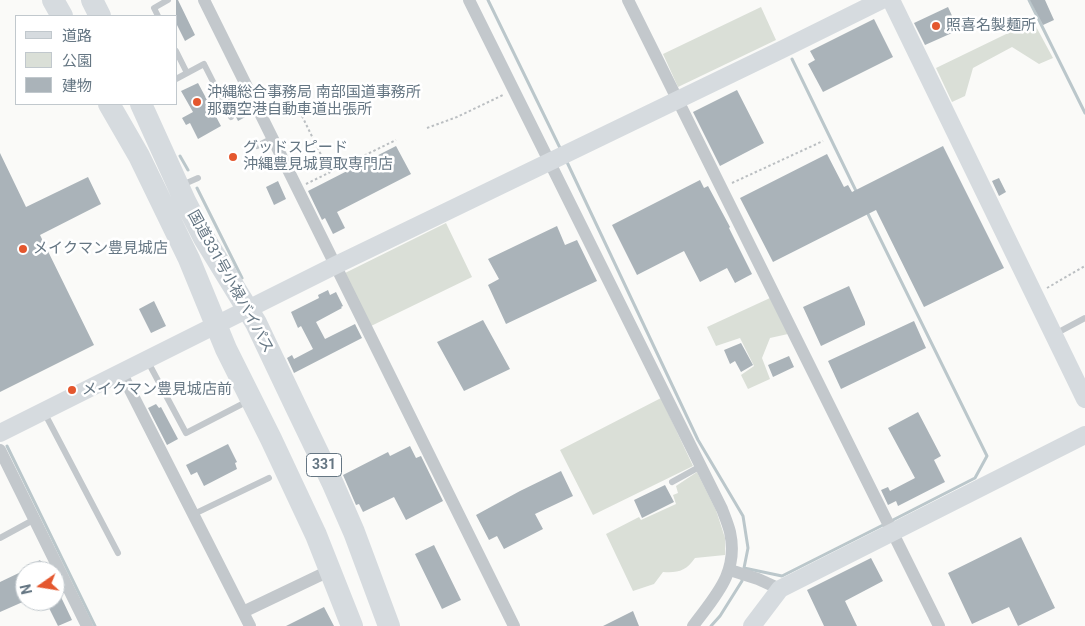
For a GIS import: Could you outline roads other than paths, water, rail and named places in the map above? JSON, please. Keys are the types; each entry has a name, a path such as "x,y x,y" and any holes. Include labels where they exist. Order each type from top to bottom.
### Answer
{"highway":[{"path":"53,0 61,15"},
{"path":"92,0 100,15"},
{"name":"国道331号小禄バイパス","path":"110,105 139,156 189,259 226,349 316,535 352,626"},
{"name":"国道331号小禄バイパス","path":"142,105 188,182 204,238 260,331 357,531 389,626"}],"street":[{"path":"204,0 514,626"},
{"path":"469,0 701,466 722,510 730,532 732,550 730,570 721,588 693,626"},
{"path":"628,0 939,626"},
{"path":"0,433 336,265 783,50 882,0"},
{"path":"891,0 1085,399"},
{"path":"121,372 250,626"},
{"path":"752,626 780,589 1085,434"},
{"path":"0,450 87,626"},
{"path":"243,612 331,570"},
{"path":"730,570 758,579 780,589"}],"lane":[{"path":"158,15 154,8 168,0"},
{"path":"178,55 187,73"},
{"path":"178,78 204,64 231,117"},
{"path":"257,146 272,138"},
{"path":"1054,334 1085,318"},
{"path":"147,359 186,433 251,400"},
{"path":"43,411 118,553"},
{"path":"672,482 701,466"},
{"path":"194,514 270,478"},
{"path":"0,538 35,519"}],"waterway":[{"path":"488,0 561,150"},
{"path":"1029,0 1085,113"},
{"path":"792,59 857,193"},
{"path":"180,156 188,170"},
{"path":"566,160 698,440 743,516 748,548 744,568"},
{"path":"197,188 242,278"},
{"path":"867,212 987,456 975,478 891,521"},
{"path":"7,446 95,626"},
{"path":"744,568 782,576 885,524"},
{"path":"711,626 720,616 742,581 742,577"}],"place":[{"name":"照喜名製麺所","path":"936,26"},
{"name":"沖縄総合事務局 南部国道事務所 那覇空港自動車道出張所","path":"197,102"},
{"name":"グッドスピード 沖縄豊見城買取専門店","path":"233,157"},
{"name":"メイクマン豊見城店","path":"23,249"},
{"name":"メイクマン豊見城店前","path":"72,390"}]}
